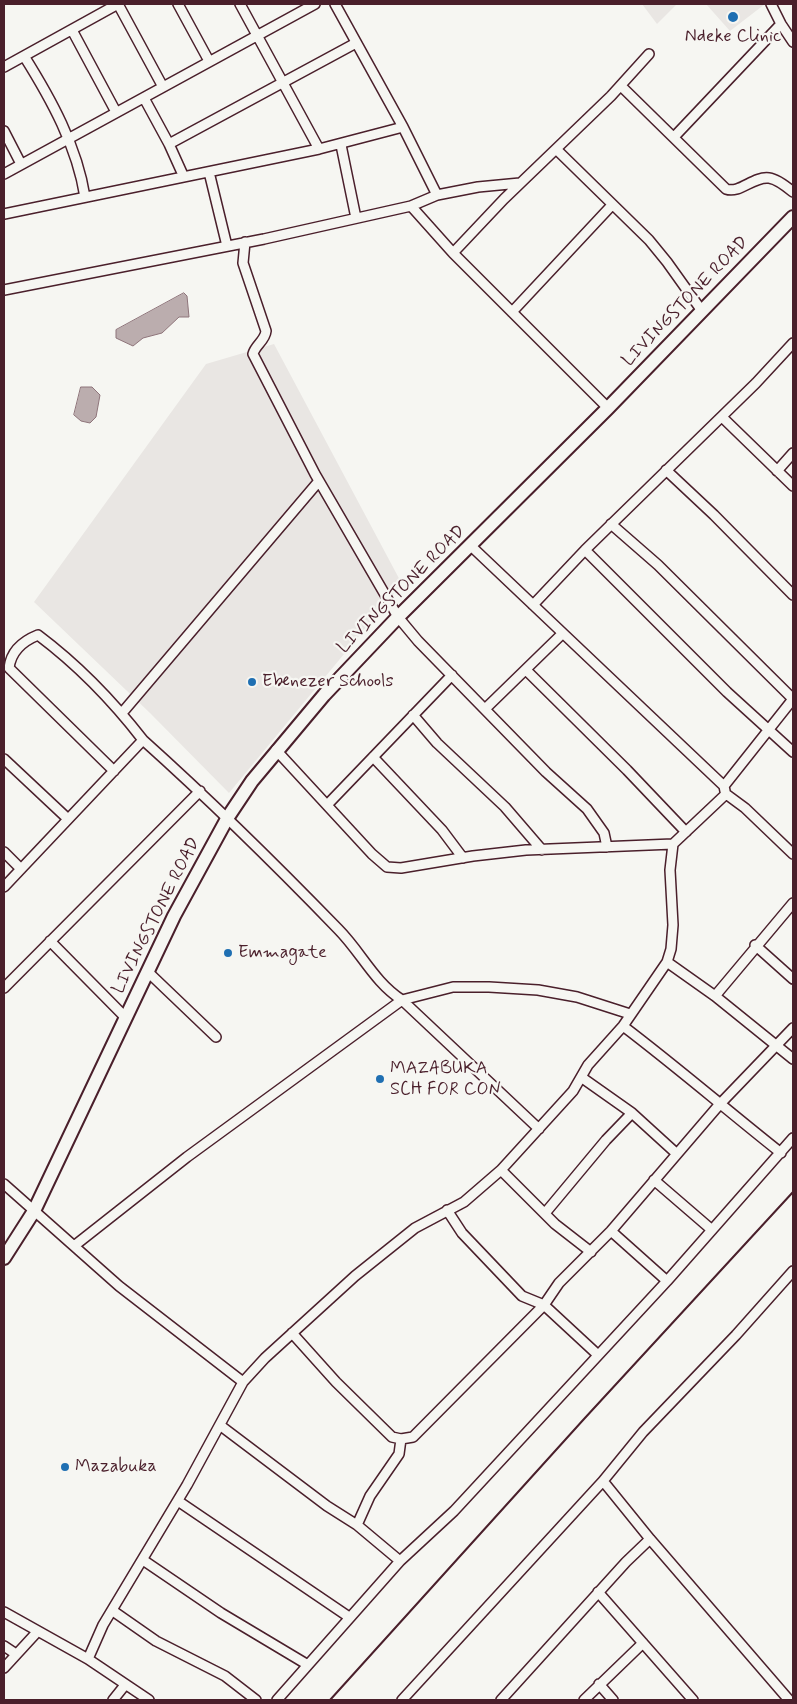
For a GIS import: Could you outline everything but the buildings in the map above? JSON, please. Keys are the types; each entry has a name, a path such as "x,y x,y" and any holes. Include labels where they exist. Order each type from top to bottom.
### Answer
{"highway":[{"name":"LIVINGSTONE ROAD","path":"4,1258 34,1211 174,916 228,817 276,750 324,695 398,617 608,408 793,217"}],"street":[{"path":"4,67 118,4 163,87"},
{"path":"178,4 209,61"},
{"path":"240,4 319,149"},
{"path":"4,174 258,36 304,6 315,4"},
{"path":"335,4 404,127 437,194"},
{"path":"771,4 793,42"},
{"path":"674,137 781,24"},
{"path":"72,30 116,112"},
{"path":"169,144 356,43"},
{"path":"453,253 520,183 621,86 626,76 649,54"},
{"path":"24,56 44,88 67,139 79,168 86,197"},
{"path":"621,86 726,189 736,190 758,180 769,178 793,192"},
{"path":"144,98 169,144 183,176"},
{"path":"4,214 340,145 404,127"},
{"path":"4,131 21,164"},
{"path":"340,145 356,218"},
{"path":"556,149 667,262 702,311"},
{"path":"209,172 227,246"},
{"path":"4,290 227,246 411,206 437,194 478,187 520,183"},
{"path":"512,312 612,205"},
{"path":"411,206 453,253 608,408"},
{"path":"245,242 243,263 266,331 265,337 254,348 252,354 319,481 398,617 546,772 586,809 604,833 607,847"},
{"path":"533,605 585,550 722,417 793,343"},
{"path":"722,417 793,486"},
{"path":"777,471 793,453"},
{"path":"666,470 714,515 793,595"},
{"path":"122,713 319,481"},
{"path":"276,750 386,867 401,868 526,850 673,844 725,790 793,699 658,566 611,524"},
{"path":"471,546 793,854"},
{"path":"585,550 700,666 793,752"},
{"path":"485,709 562,634"},
{"path":"114,771 9,668 10,657 29,638 38,635 72,662 122,713 143,740 228,817 345,936 380,982 402,1000 539,1129"},
{"path":"526,670 627,770 686,832"},
{"path":"327,805 452,675"},
{"path":"413,716 437,743 505,807 542,850"},
{"path":"4,887 143,740"},
{"path":"373,757 442,830 463,858"},
{"path":"4,759 68,819"},
{"path":"4,988 200,791"},
{"path":"88,1659 103,1626 178,1501 221,1426 243,1382 292,1333 355,1276 415,1228 464,1202 501,1170 573,1091 588,1065 623,1026 667,962 671,949 673,925 670,870 673,844"},
{"path":"4,852 21,869"},
{"path":"715,996 793,903"},
{"path":"50,940 126,1018"},
{"path":"756,945 793,979"},
{"path":"667,962 715,996 778,1045 793,1060"},
{"path":"148,972 216,1037"},
{"path":"74,1246 187,1157 402,1000 453,987 489,986 558,993 630,1014"},
{"path":"623,1026 680,1068 719,1105 781,1153"},
{"path":"292,1333 336,1382 392,1437 401,1439 413,1437 544,1305 559,1283 611,1231 719,1105 793,1028"},
{"path":"581,1077 632,1113 677,1154"},
{"path":"546,1212 606,1140 632,1113"},
{"path":"277,1700 400,1561 454,1511 667,1281 793,1138"},
{"path":"501,1170 546,1212 555,1224 592,1252"},
{"path":"4,1177 6,1186 119,1286 243,1382"},
{"path":"654,1180 712,1230"},
{"path":"447,1210 462,1232 522,1296 544,1305 598,1355"},
{"path":"611,1231 667,1281"},
{"path":"402,1700 517,1572 603,1481 643,1432 736,1335 793,1271"},
{"path":"221,1426 327,1506 356,1525 400,1561"},
{"path":"356,1525 370,1496 399,1454 401,1439"},
{"path":"603,1481 650,1539 789,1700"},
{"path":"178,1501 349,1617"},
{"path":"501,1700 598,1592 650,1539"},
{"path":"143,1560 221,1612 308,1665"},
{"path":"598,1592 693,1700"},
{"path":"113,1611 156,1641 225,1676 256,1700"},
{"path":"4,1612 88,1659 149,1700"},
{"path":"4,1668 38,1631"},
{"path":"584,1700 643,1643"},
{"path":"4,1646 16,1654"},
{"path":"599,1684 613,1700"},
{"path":"113,1700 125,1685"}],"shaded area":[{"path":"642,4 677,4 657,24"},
{"name":"Ndeke Clinic","path":"706,4 765,4 730,31"},
{"path":"184,293 187,296 189,317 179,317 162,333 143,338 133,346 116,338 116,330"},
{"path":"274,344 402,584 229,793 150,713 34,602 206,364"},
{"path":"81,387 92,387 100,395 96,417 90,423 81,421 74,415"}],"railway":[{"path":"330,1700 584,1419 793,1192"}],"place":[{"name":"Ndeke Clinic","path":"733,17"},
{"name":"Ebenezer Schools","path":"252,682"},
{"name":"Emmagate","path":"228,953"},
{"name":"MAZABUKA SCH FOR CON","path":"380,1079"},
{"name":"Mazabuka","path":"65,1467"}]}
